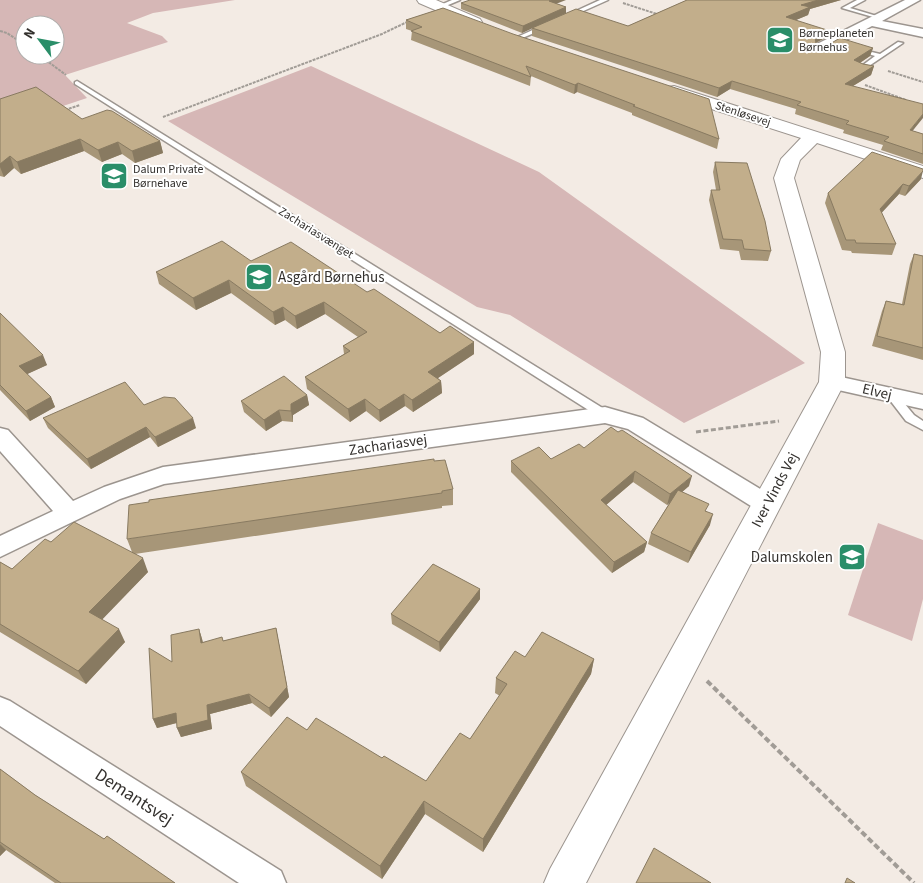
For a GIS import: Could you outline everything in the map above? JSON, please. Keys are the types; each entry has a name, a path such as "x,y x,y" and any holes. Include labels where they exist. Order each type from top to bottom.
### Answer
{"street":[{"path":"820,48 836,43 874,20 914,0"},
{"path":"431,3 497,30 546,47"},
{"path":"874,20 923,33"},
{"name":"Stenløsevej","path":"657,85 923,172"},
{"name":"Iver Vinds Vej","path":"564,883 832,382 833,352 784,178 786,165 795,152 813,137"},
{"name":"Elvej","path":"832,382 923,402"},
{"name":"Zachariasvej","path":"0,547 112,493 163,476 606,415 635,423 768,504"},
{"path":"0,436 69,513"},
{"name":"Demantsvej","path":"0,710 269,883"}],"lane":[{"path":"431,3 457,0"},
{"path":"562,19 605,0"},
{"path":"862,0 845,8 874,20"},
{"path":"518,38 553,23"},
{"path":"862,69 900,43"},
{"path":"849,46 881,56"},
{"name":"Zachariasvænget","path":"77,83 606,415"},
{"path":"891,395 910,418 923,426"}],"path":[{"path":"616,0 662,16"},
{"path":"143,125 382,34 431,3"},
{"path":"0,31 8,33 15,38"},
{"path":"868,64 923,82"},
{"path":"53,65 77,83"},
{"path":"64,110 100,98"},
{"path":"658,437 814,416"},
{"path":"680,666 710,682 914,883"}],"shaded area":[{"path":"0,0 235,0 153,13 127,23 162,36 168,42 65,75 87,98 0,127"},
{"path":"311,66 539,172 805,363 684,423 510,315 477,307 168,121"},
{"path":"878,523 923,540 923,599 912,641 848,615"}],"building":[{"path":"470,0 551,0 549,1 566,7 523,26 461,3"},
{"path":"687,0 818,0 801,5 810,7 786,17 827,30 815,36 816,44 828,45 840,38 873,48 854,60 874,66 845,84 923,104 923,114 910,130 923,134 923,154 884,141 889,137 846,124 849,121 797,105 801,102 732,81 719,88 532,28 576,9 628,26"},
{"path":"443,8 513,34 709,99 719,139 578,83 575,85 526,66 531,77 411,31 422,27 406,20"},
{"path":"36,87 82,119 107,110 112,111 160,141 132,151 118,142 98,150 80,139 17,162 10,156 0,164 0,99"},
{"path":"872,152 923,169 909,186 903,184 880,209 896,244 856,243 855,240 846,240 828,193"},
{"path":"715,162 747,163 765,221 771,251 744,249 742,240 723,239 711,190 720,190"},
{"path":"222,241 251,261 291,242 367,292 374,289 440,333 450,326 474,342 428,372 441,381 412,400 404,394 379,410 365,399 348,409 305,377 350,351 343,346 367,332 324,302 295,316 283,307 273,312 229,280 193,298 156,272"},
{"path":"914,254 923,256 923,348 877,336 886,301 904,305"},
{"path":"0,313 43,355 19,366 51,397 26,411 0,385"},
{"path":"284,376 307,395 291,404 291,411 279,410 264,420 241,401"},
{"path":"125,382 144,405 164,397 175,398 193,418 155,437 146,427 87,459 43,418"},
{"path":"611,427 618,432 622,430 692,476 670,494 635,471 601,500 647,542 614,562 511,461 539,447 551,459 579,444 584,448"},
{"path":"434,459 434,461 445,460 453,489 442,491 442,493 127,539 129,505 149,502 149,500"},
{"path":"678,490 709,504 705,511 713,514 691,552 651,533"},
{"path":"74,522 143,558 89,612 119,629 78,671 0,624 0,562 12,569 45,539 51,542"},
{"path":"433,564 480,589 439,642 391,614"},
{"path":"276,628 287,687 269,708 249,694 207,705 208,720 177,728 176,713 153,719 149,648 172,662 171,635 199,629 201,643 222,637 223,641"},
{"path":"542,632 594,659 483,839 424,801 380,866 241,772 287,717 307,730 316,718 382,758 384,756 426,781 460,733 470,739 507,684 496,678 515,651 525,657"},
{"path":"0,769 35,795 104,839 107,836 175,883 61,883 0,842"},
{"path":"654,848 711,883 636,883"},
{"path":"847,878 855,883 845,883"}],"place":[{"name":"Børneplaneten Børnehus","path":"780,40"},
{"name":"Dalum Private Børnehave","path":"114,176"},
{"name":"Asgård Børnehus","path":"259,277"},
{"name":"Dalumskolen","path":"852,557"}]}
